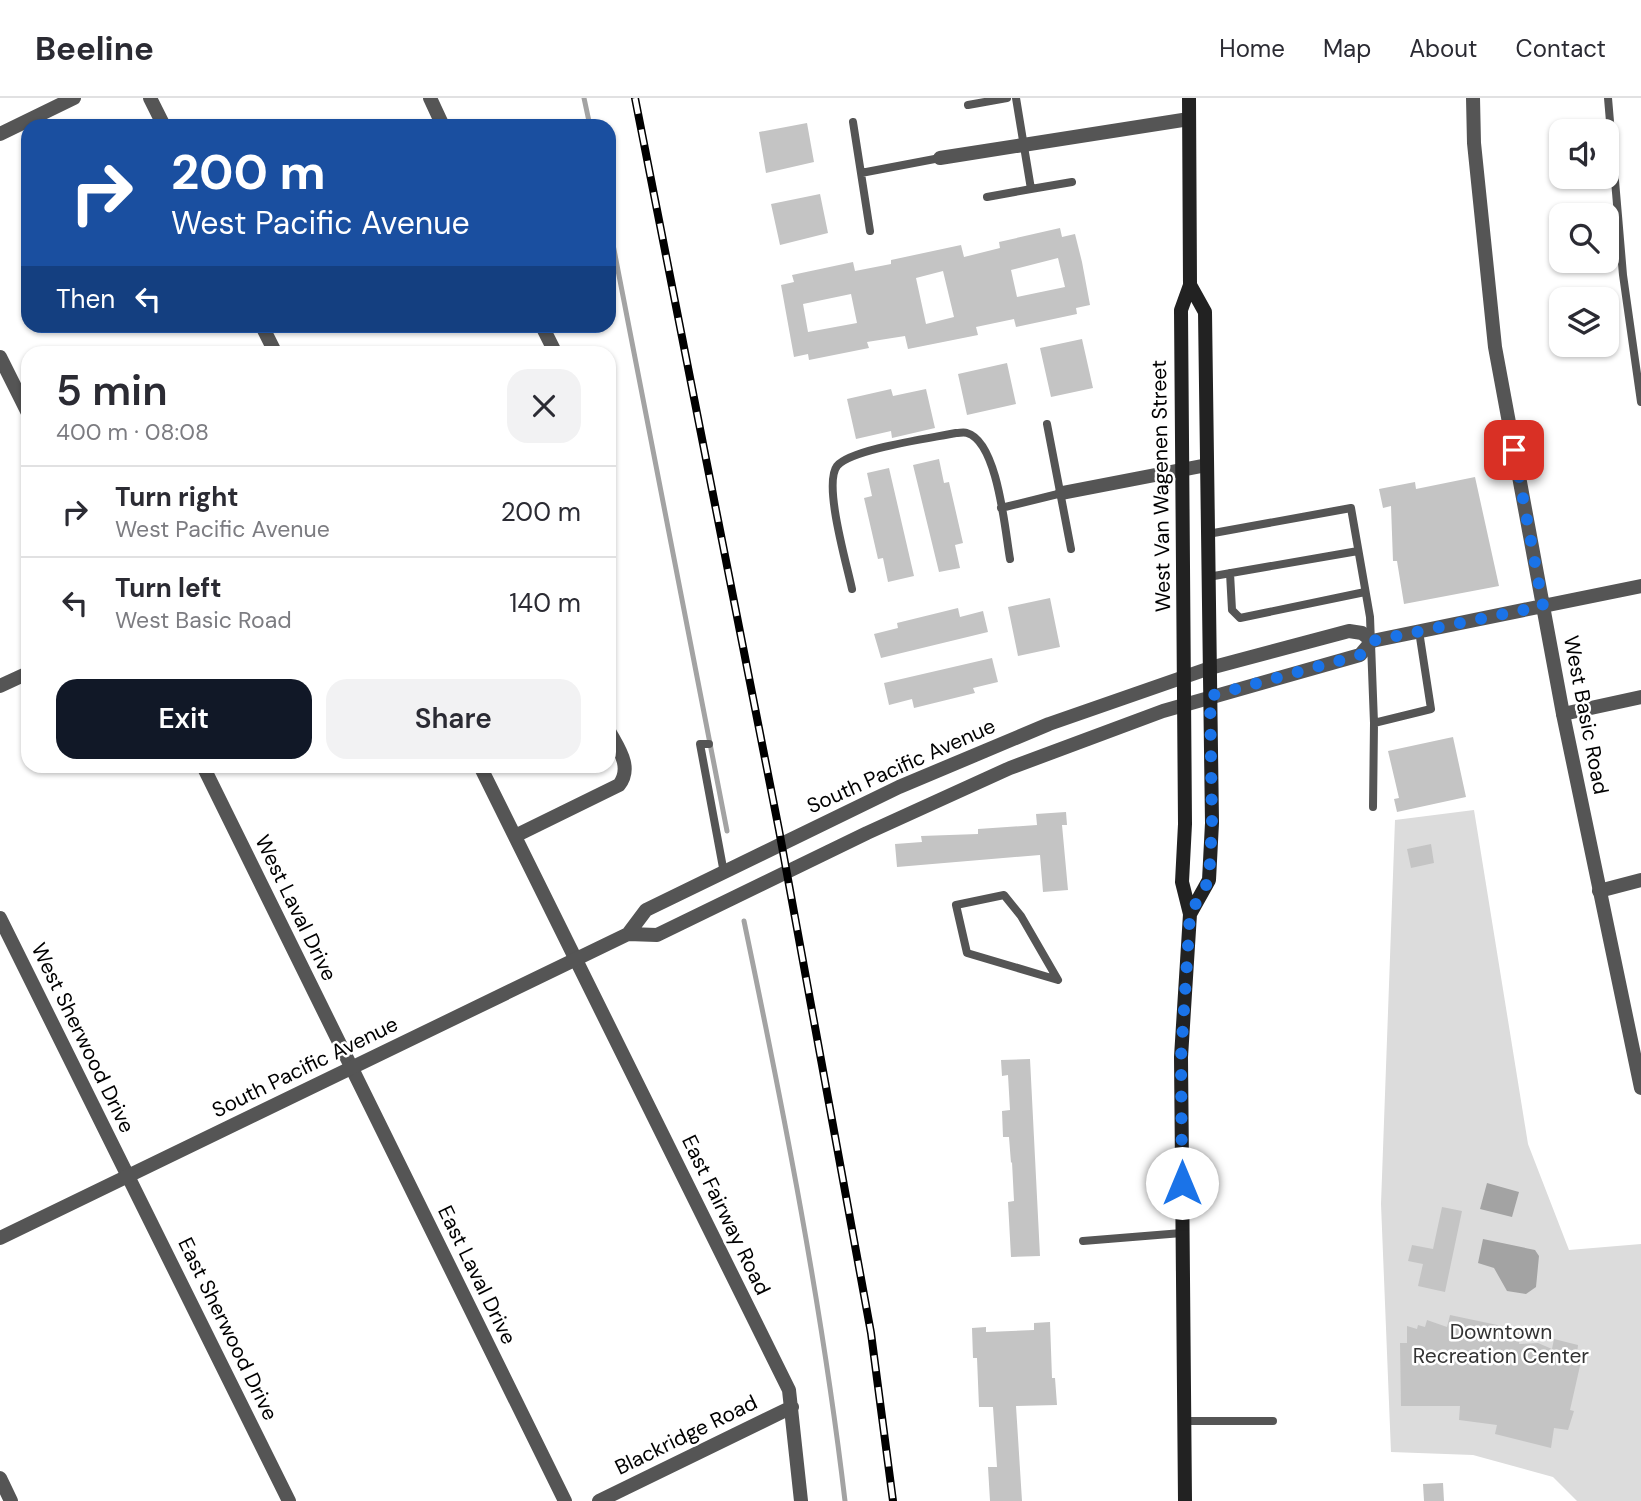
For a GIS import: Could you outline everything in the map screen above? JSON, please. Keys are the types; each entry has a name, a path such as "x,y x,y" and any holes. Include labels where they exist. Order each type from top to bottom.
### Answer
{"main road":[{"name":"West Van Wagenen Street","path":"1189,98 1190,285 1181,310 1185,705 1182,882 1190,914"},
{"name":"West Van Wagenen Street","path":"1190,285 1205,312 1212,823 1209,880 1190,914"},
{"path":"1185,1501 1181,1057 1190,914"}],"street":[{"path":"31,119 74,98"},
{"path":"150,98 160,119"},
{"path":"430,98 440,119"},
{"name":"West Basic Road","path":"1473,98 1474,144 1495,347 1563,714 1599,891 1638,1058 1641,1088"},
{"path":"940,158 1189,119"},
{"path":"0,134 21,124"},
{"path":"0,357 21,399"},
{"path":"1062,494 1207,466"},
{"path":"1372,641 1641,586"},
{"name":"South Pacific Avenue","path":"0,1238 576,960 628,934 646,910 952,764 1049,724 1349,631 1362,633 1372,641 1360,655 1210,696 1095,736 974,784 657,935 628,934"},
{"path":"0,686 21,676"},
{"path":"1563,714 1641,697"},
{"path":"515,836 619,785 625,776 626,765 616,745"},
{"name":"West Laval Drive","path":"206,773 352,1068"},
{"name":"East Fairway Road","path":"484,773 789,1390 801,1501"},
{"path":"1599,891 1641,880"},
{"name":"West Sherwood Drive","path":"0,918 128,1176"},
{"name":"East Laval Drive","path":"352,1068 565,1501"},
{"name":"East Sherwood Drive","path":"128,1176 289,1501"},
{"name":"Blackridge Road","path":"599,1501 792,1407"},
{"path":"0,1478 12,1501"}],"lane":[{"path":"968,105 1007,98"},
{"path":"1016,98 1031,189"},
{"path":"1608,98 1623,275 1641,402"},
{"path":"853,122 870,231"},
{"path":"861,173 940,158"},
{"path":"987,197 1072,182"},
{"path":"1047,424 1071,549"},
{"path":"852,589 831,491 836,467 847,459 896,445 956,433 969,433 985,450 992,463 1010,559"},
{"path":"1001,509 1062,494"},
{"path":"1208,534 1350,508 1372,641 1373,807"},
{"path":"1208,577 1358,551"},
{"path":"1230,573 1232,610 1240,618 1365,592"},
{"path":"1374,723 1431,709 1419,631"},
{"path":"709,744 700,744 724,873"},
{"path":"1004,895 1021,916 1058,980 1045,976 967,953 956,905 1004,895"},
{"path":"1083,1241 1182,1233"},
{"path":"1184,1421 1273,1420"}],"green space":[{"name":"Downtown Recreation Center","path":"1474,810 1528,1144 1569,1250 1641,1244 1641,1501 1577,1501 1553,1477 1473,1455 1391,1452 1381,1204 1395,820"}],"shaded area":[{"path":"1487,1183 1519,1192 1512,1217 1480,1209"},
{"path":"1483,1239 1535,1250 1539,1256 1536,1287 1526,1294 1507,1291 1494,1268 1478,1263"}],"building":[{"path":"807,123 814,162 766,173 759,132"},
{"path":"820,194 828,233 780,245 771,204"},
{"path":"1060,228 1062,237 1075,234 1090,305 1076,308 1077,314 1016,327 1014,319 976,327 978,335 908,349 905,336 867,342 869,348 809,360 808,354 794,357 781,285 794,282 792,275 853,262 855,271 891,264 891,260 961,245 964,257 1000,248 999,242","holes":["1058,258 1065,287 1017,297 1011,270","943,271 954,317 926,324 916,278","851,294 857,323 808,332 803,304"]},
{"path":"1082,339 1093,388 1051,397 1040,348"},
{"path":"1007,363 1016,404 967,415 958,374"},
{"path":"891,389 893,396 926,389 935,428 892,438 891,431 856,439 847,399"},
{"path":"939,459 944,483 949,482 963,543 955,545 960,568 939,572 913,465"},
{"path":"889,468 914,576 888,582 883,558 878,559 864,498 872,496 867,473"},
{"path":"1475,477 1499,586 1404,604 1397,561 1393,561 1391,506 1383,508 1379,489 1415,482 1416,489"},
{"path":"1050,598 1060,647 1018,656 1008,607"},
{"path":"958,608 960,617 983,611 988,632 881,658 874,634 898,628 897,623"},
{"path":"992,658 998,682 973,688 975,693 914,708 912,699 889,705 884,683"},
{"path":"1453,737 1466,797 1397,812 1394,799 1399,798 1388,751"},
{"path":"1066,812 1067,825 1062,825 1068,890 1043,892 1040,855 897,867 895,844 922,842 921,836 978,834 978,829 1037,825 1036,814"},
{"path":"1431,844 1434,863 1411,868 1407,849"},
{"path":"1030,1059 1040,1256 1011,1257 1008,1202 1014,1201 1012,1162 1009,1137 1003,1137 1002,1111 1010,1110 1008,1075 1002,1076 1001,1060"},
{"path":"1442,1207 1462,1211 1445,1292 1418,1286 1423,1264 1408,1261 1412,1245 1433,1249"},
{"path":"1450,1315 1521,1330 1519,1344 1538,1343 1552,1349 1554,1339 1578,1345 1577,1354 1582,1357 1570,1410 1574,1411 1568,1430 1554,1428 1551,1448 1495,1434 1497,1425 1459,1420 1460,1406 1401,1406 1400,1343 1407,1343 1407,1326 1417,1329 1418,1325 1425,1327 1427,1320 1447,1327"},
{"path":"1050,1322 1052,1378 1055,1378 1057,1405 1016,1406 1022,1501 990,1501 988,1467 997,1467 993,1407 979,1407 977,1358 973,1358 972,1328 986,1327 986,1332 1034,1330 1034,1323"},
{"path":"1443,1483 1444,1501 1424,1501 1423,1484"}],"waterway":[{"path":"584,98 588,119"},
{"path":"616,260 727,831"},
{"path":"744,921 801,1210 845,1501"}],"railway":[{"path":"635,98 779,830 871,1333 893,1501"}],"route":[{"path":"1182,1183 1182,1012 1190,914 1209,880 1212,823 1210,696 1360,655 1372,641 1543,606 1514,450"}]}
